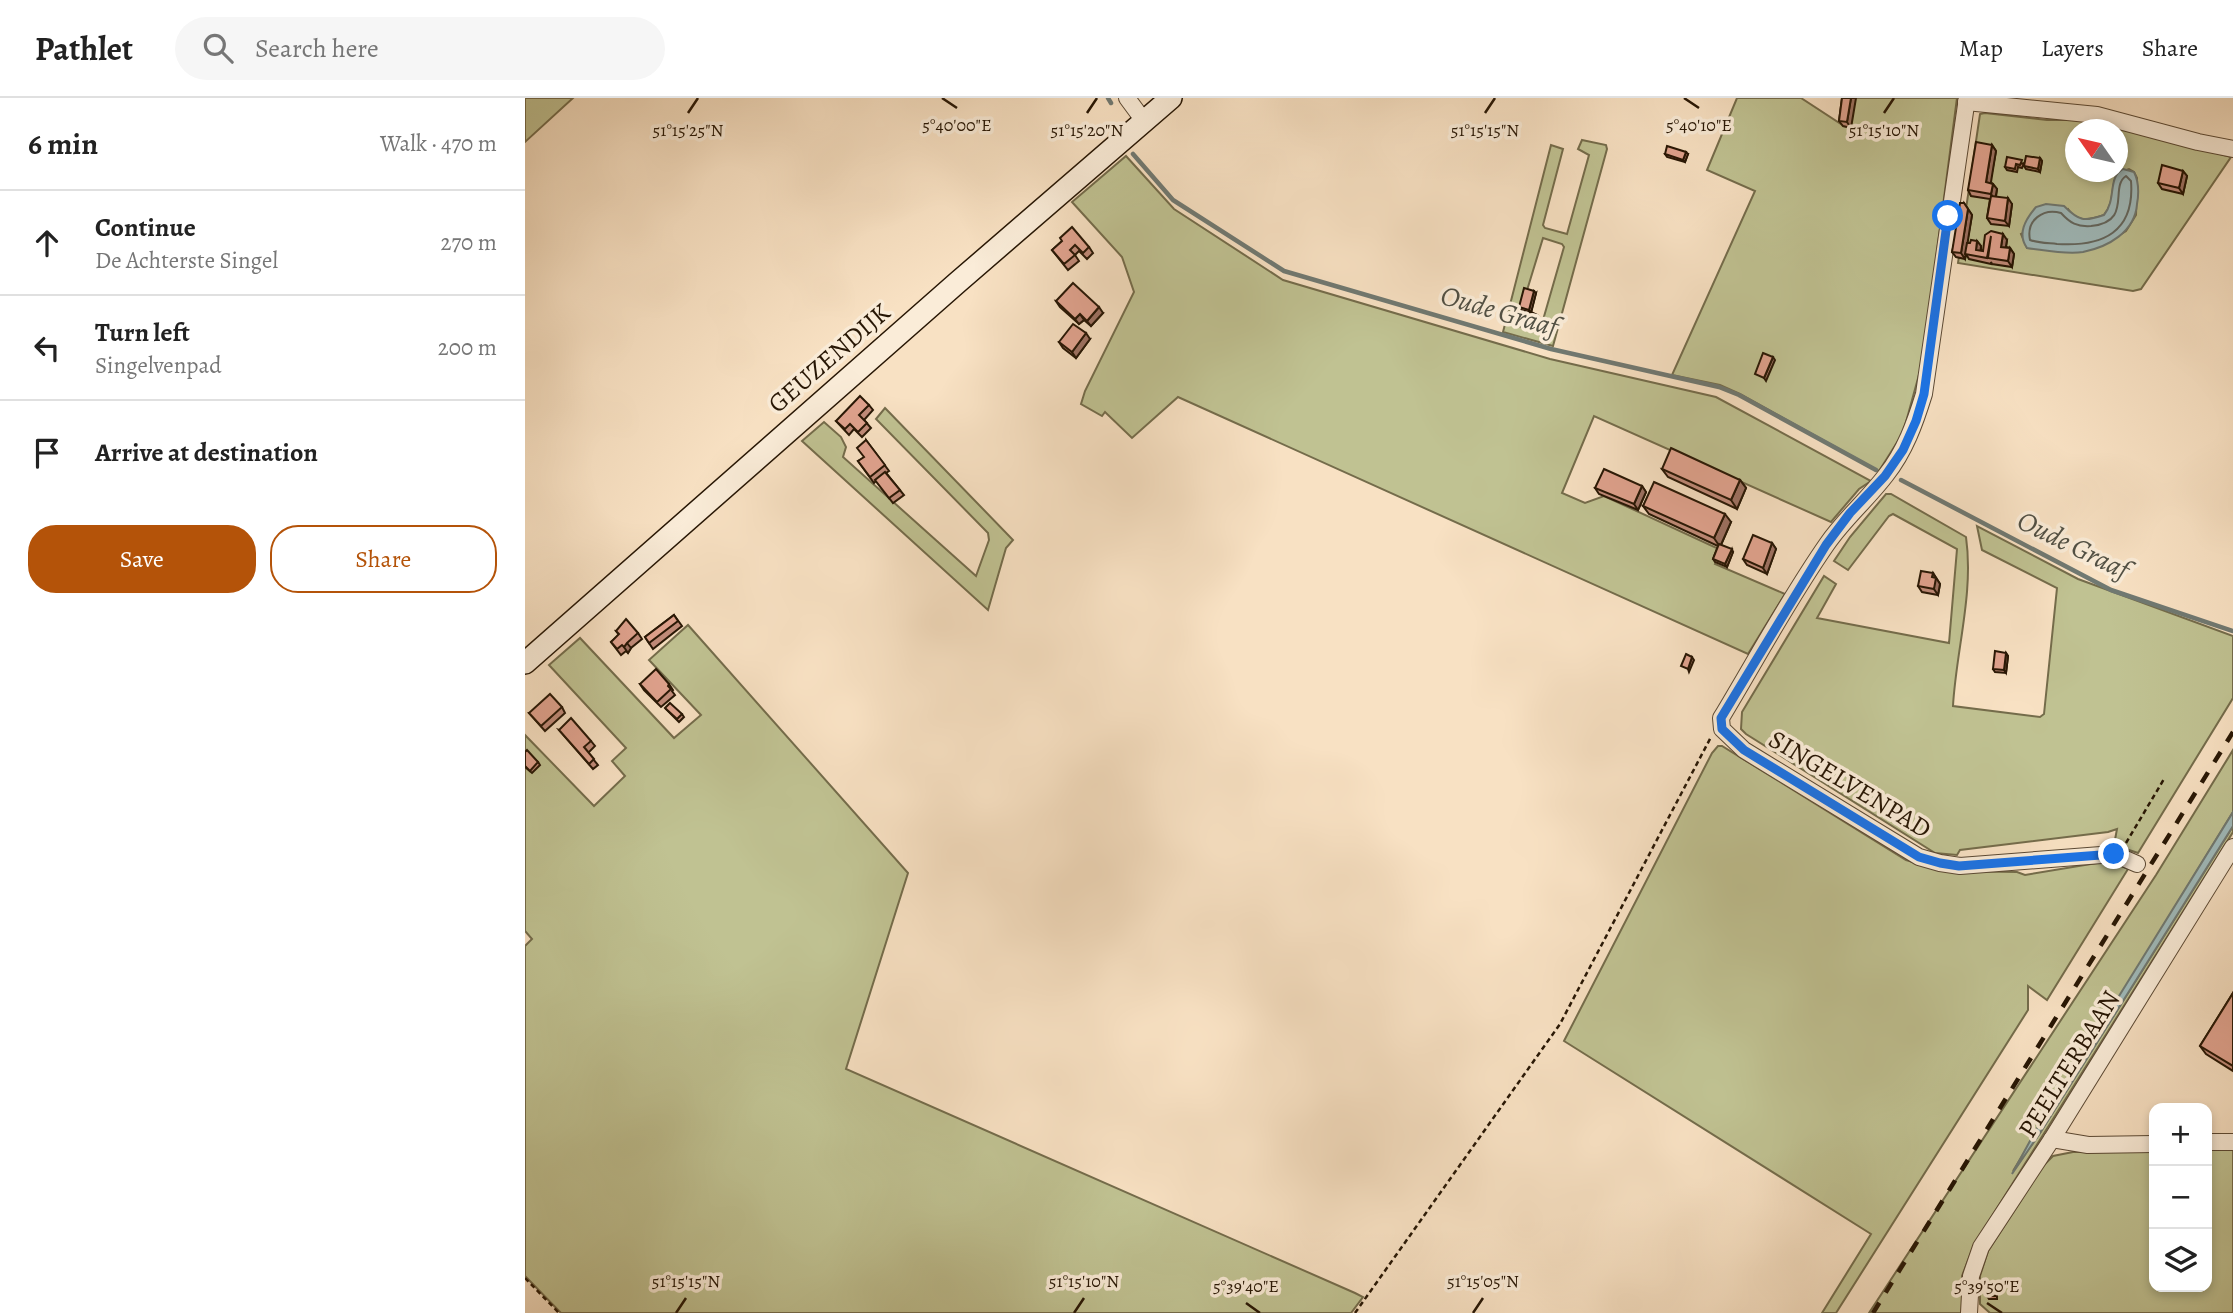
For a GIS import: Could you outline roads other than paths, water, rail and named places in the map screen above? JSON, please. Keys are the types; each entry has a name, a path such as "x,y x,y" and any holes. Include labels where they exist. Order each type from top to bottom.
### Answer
{"main road":[{"name":"GEUZENDIJK","path":"525,663 1171,98"}],"street":[{"path":"1127,98 1145,121"},
{"path":"1967,100 2097,115 2233,149"},
{"name":"SINGELVENPAD","path":"1967,100 1924,394 1916,421 1903,450 1885,476 1850,513 1826,545 1721,718 1722,729 1744,750 1919,857 1959,866 2104,854 2119,855 2137,864"},
{"name":"PEELTERBAAN","path":"1969,1313 1971,1276 1981,1247 2052,1139 2233,847"},
{"path":"2052,1139 2088,1145 2149,1144"},
{"path":"2212,1142 2233,1142"}],"water":[{"path":"2128,170 2134,172 2138,184 2135,214 2119,237 2102,246 2076,253 2027,248 2023,238 2024,227 2036,207 2046,204 2064,206 2082,219 2104,215 2110,202 2113,183 2128,182"},
{"path":"2233,812 2233,826 2012,1174 2036,1130"}],"waterway":[{"name":"Oude Graaf","path":"1108,98 1111,103"},
{"name":"Oude Graaf","path":"1133,154 1173,200 1284,271 1551,349 1719,387 1739,395 1876,470"},
{"name":"Oude Graaf","path":"1901,480 2111,590 2233,631"}],"railway":[{"path":"1873,1313 2233,732"}]}
